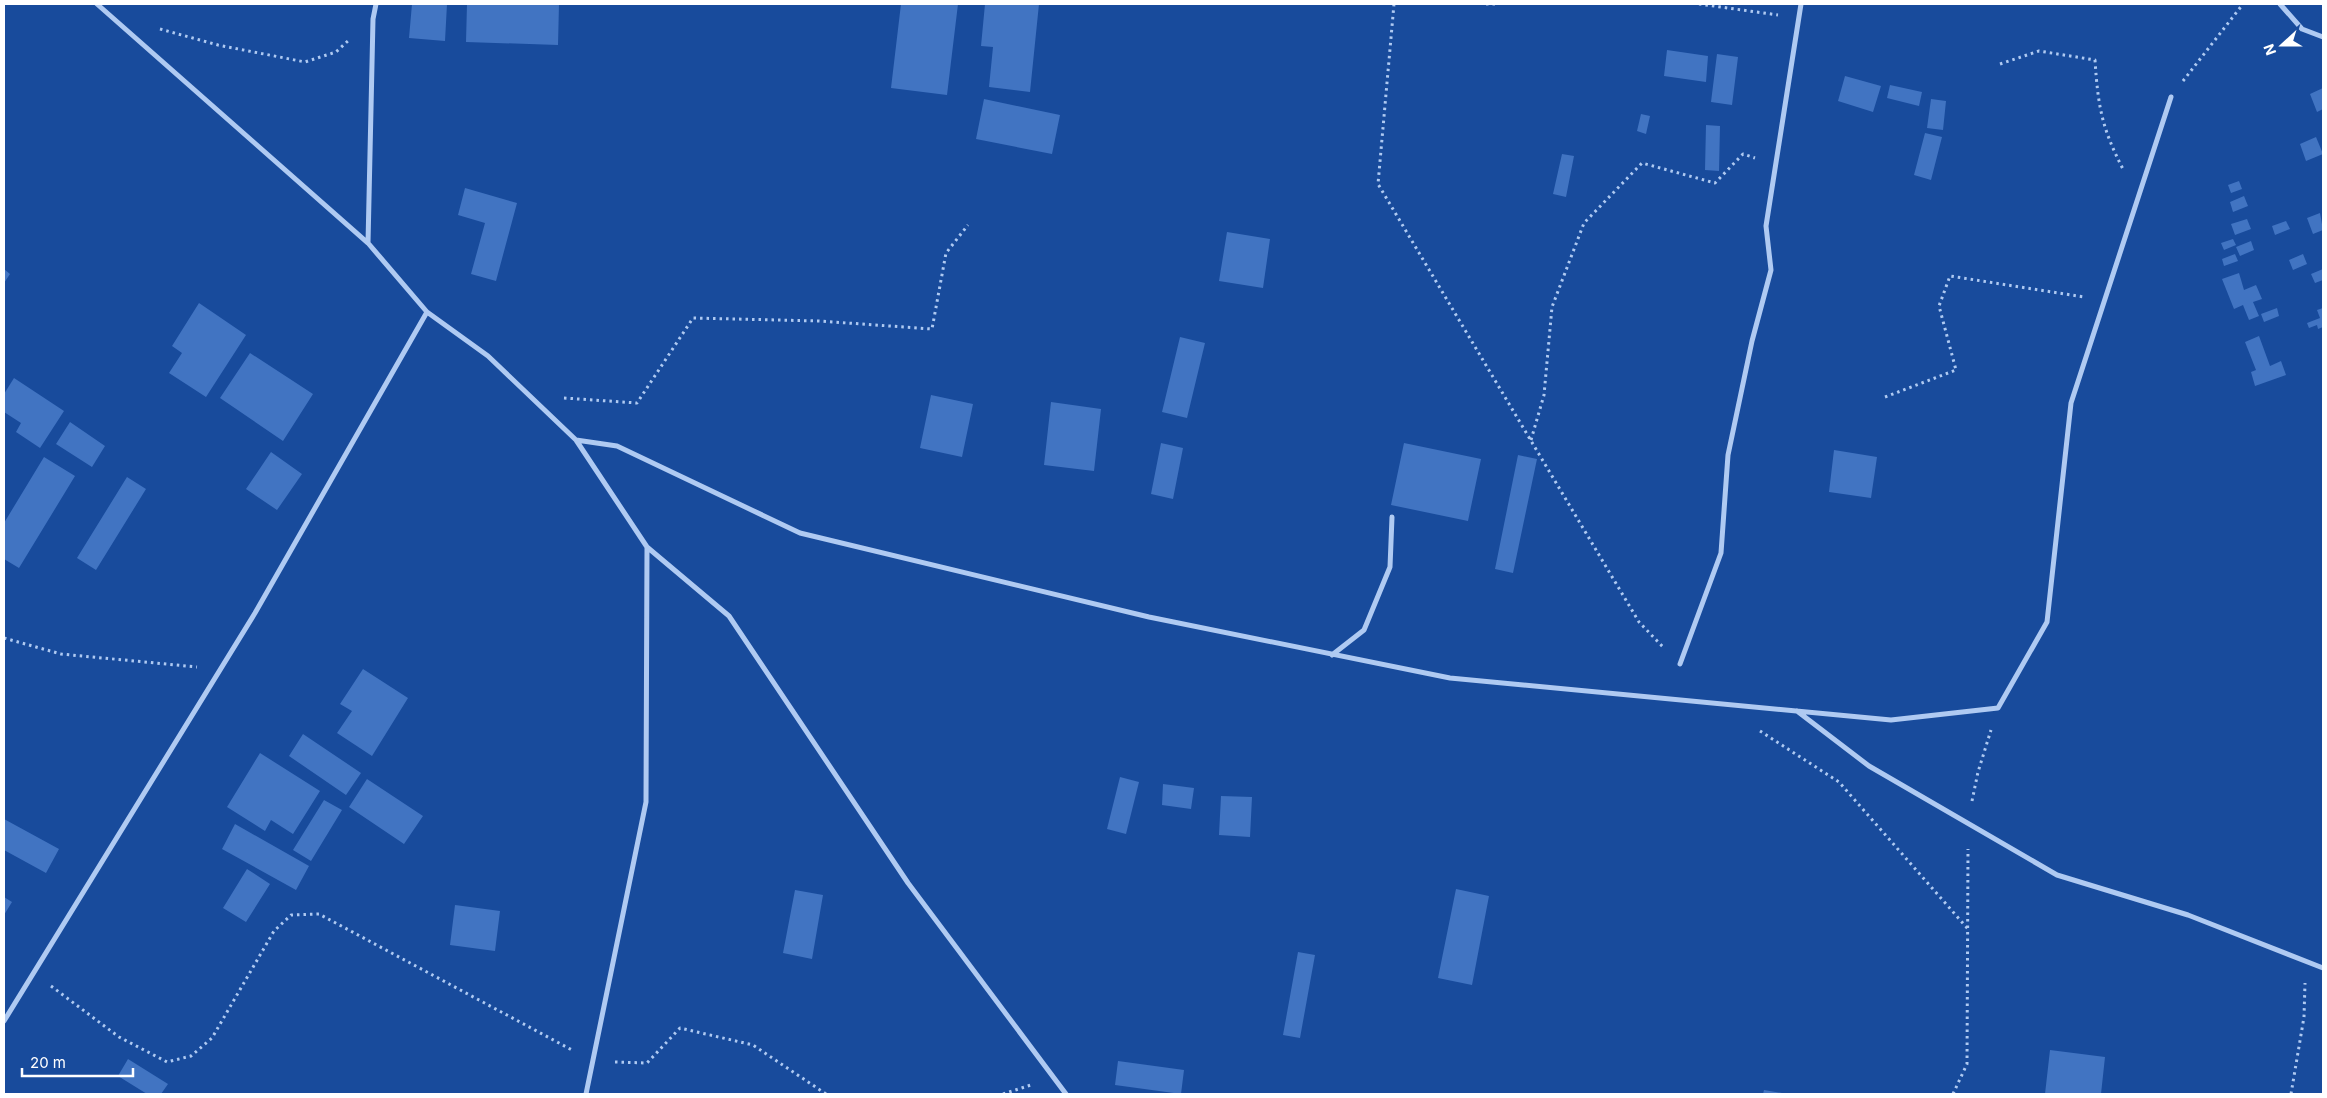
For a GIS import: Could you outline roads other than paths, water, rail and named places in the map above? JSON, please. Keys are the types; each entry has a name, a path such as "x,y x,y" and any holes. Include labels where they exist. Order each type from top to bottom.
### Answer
{"street":[{"path":"97,4 368,243 427,312 488,356 576,440 648,547 729,616 908,883 1066,1094"},
{"path":"368,243 373,19 376,4"},
{"path":"1680,664 1721,553 1728,455 1752,340 1770,270 1766,226 1774,164 1801,4"},
{"path":"2280,4 2302,29 2323,37"},
{"path":"576,440 617,446 800,534 1150,617 1450,678 1890,720 1998,708 2047,622 2071,402 2171,97"},
{"path":"4,1021 255,613 427,312"},
{"path":"1332,655 1364,630 1390,567 1392,517"},
{"path":"586,1094 646,802 648,547"},
{"path":"1796,711 1869,766 1968,821 2057,874 2188,915 2323,968"}]}
